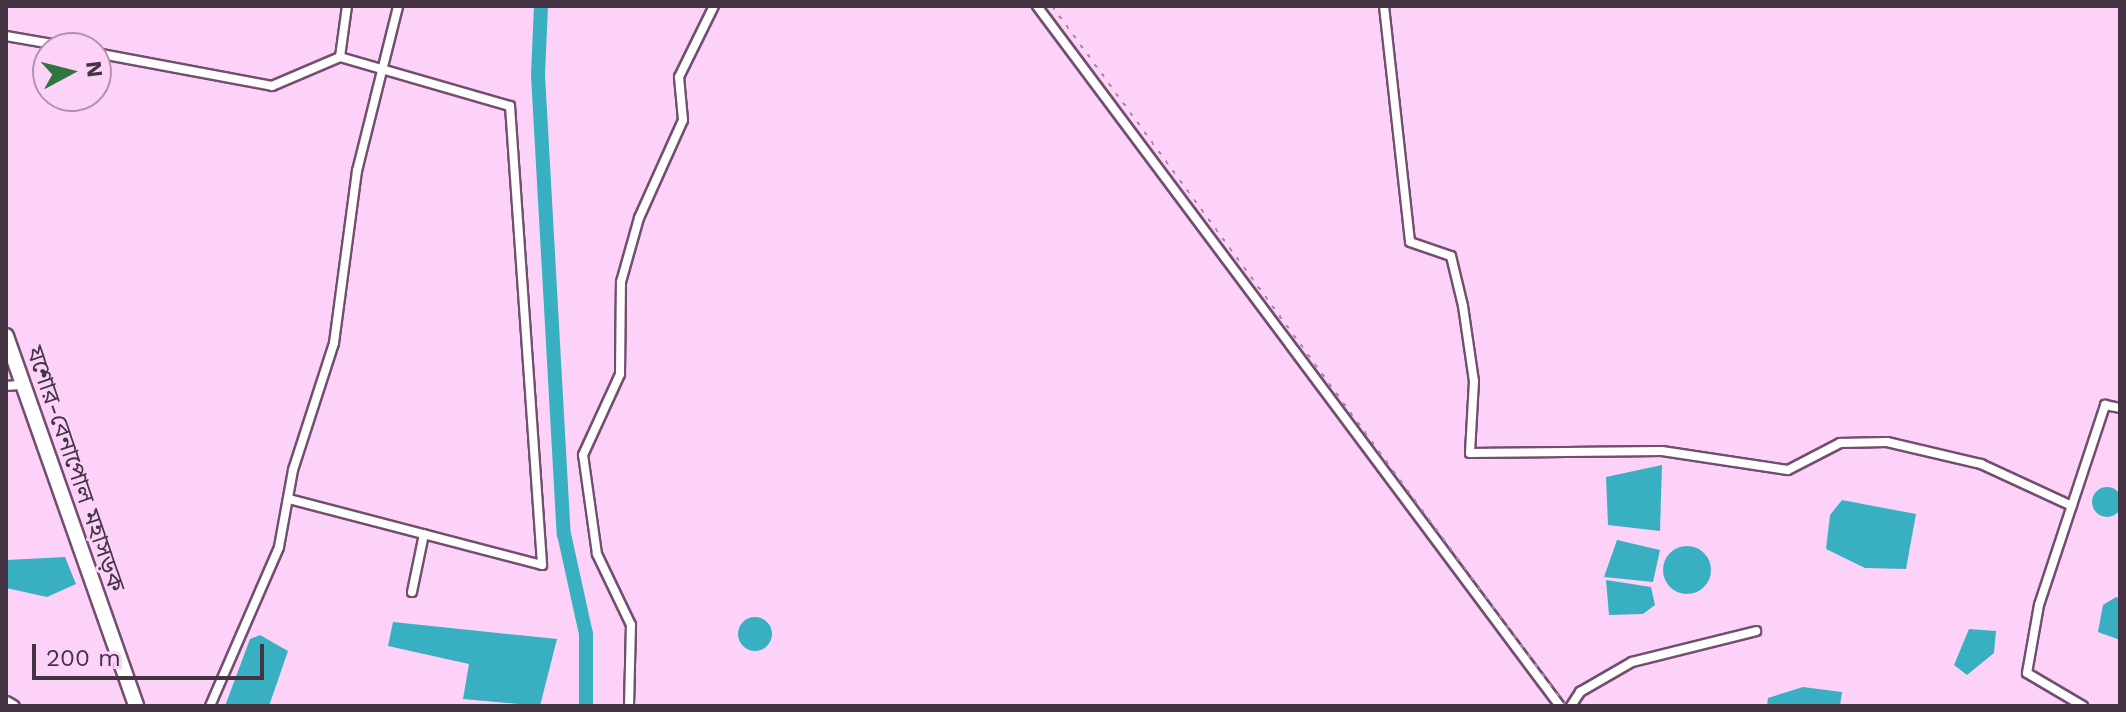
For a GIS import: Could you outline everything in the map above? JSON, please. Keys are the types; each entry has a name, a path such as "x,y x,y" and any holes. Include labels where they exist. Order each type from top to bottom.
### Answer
{"highway":[{"name":"যশোর-বেনাপোল মহাসড়ক","path":"6,336 12,386 136,706"}],"main road":[{"path":"6,702 13,706"}],"street":[{"path":"340,57 347,6"},
{"path":"210,706 279,547 288,499 334,343 357,171 387,68 398,6"},
{"path":"629,706 631,625 597,554 583,455 620,374 621,282 639,218 683,120 679,77 714,6"},
{"path":"1037,6 1560,706"},
{"path":"1384,6 1410,242 1451,256 1463,306 1474,381 1470,453 1662,451 1788,470 1840,443 1887,442 1981,464 2072,506"},
{"path":"6,36 32,41"},
{"path":"112,56 272,86 340,57 387,68 510,106 542,565 288,499"},
{"path":"2083,706 2027,673 2039,605 2105,405 2120,408"},
{"path":"412,592 424,534"},
{"path":"1571,706 1580,692 1632,662 1756,631"}],"water":[{"path":"1662,465 1660,531 1608,525 1606,477"},
{"path":"2107,487 2118,491 2122,502 2118,513 2107,517 2096,513 2092,502 2096,491"},
{"path":"1842,500 1916,514 1906,569 1865,568 1826,549 1830,515"},
{"path":"1617,540 1660,550 1653,582 1604,577"},
{"path":"1687,546 1704,553 1711,570 1704,587 1687,594 1670,587 1663,570 1670,553"},
{"path":"65,557 76,584 47,597 6,588 7,560"},
{"path":"1606,580 1651,587 1655,605 1643,614 1609,615"},
{"path":"2116,597 2120,599 2120,640 2098,632 2103,605"},
{"path":"755,617 767,622 772,634 767,646 755,651 743,646 738,634 743,622"},
{"path":"393,622 557,639 540,706 463,699 469,664 388,646"},
{"path":"1969,629 1996,631 1994,653 1967,675 1954,665"},
{"path":"260,635 288,651 269,706 225,706 250,639"},
{"path":"1803,687 1842,692 1840,706 1767,706 1768,698"}],"waterway":[{"path":"541,6 538,75 564,534 586,634 586,706"}],"railway":[{"path":"1052,6 1566,706"}]}
